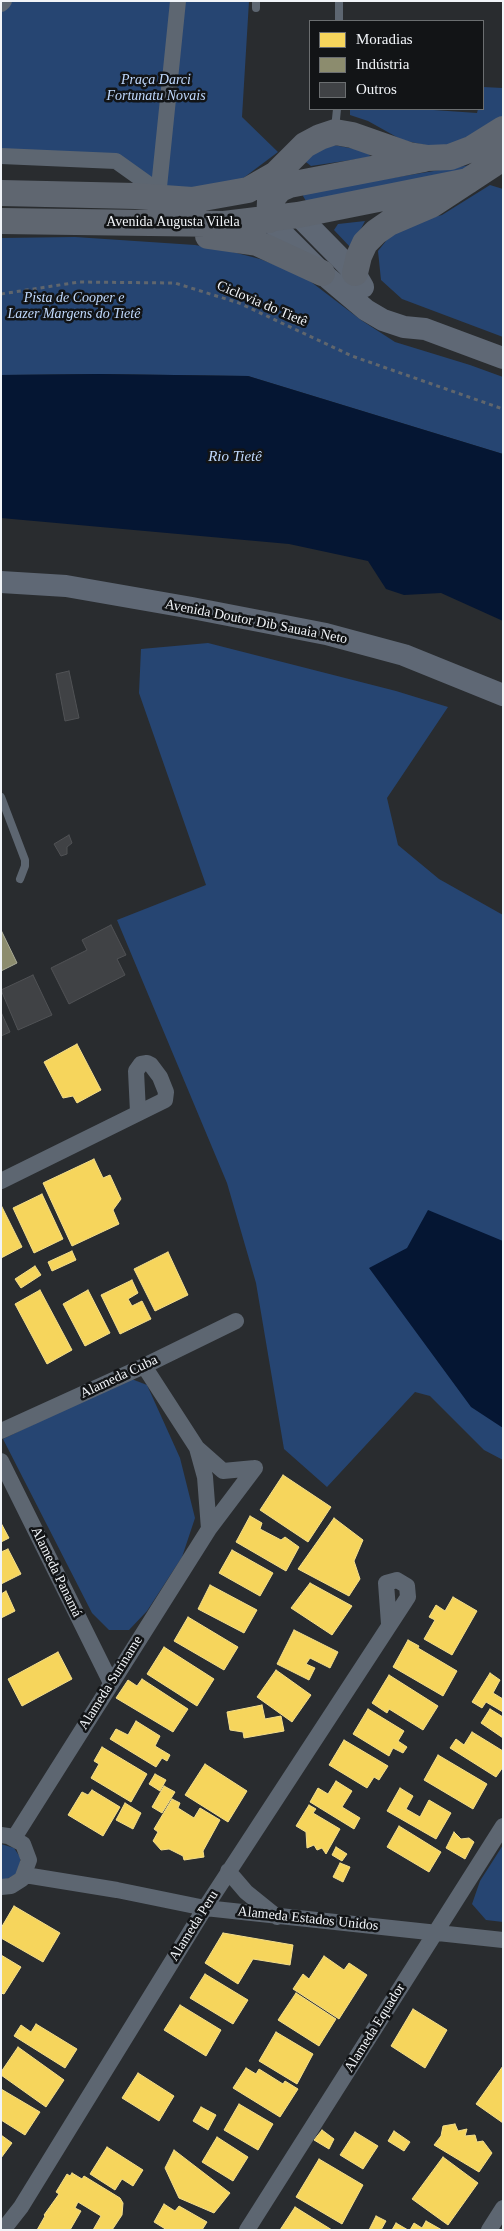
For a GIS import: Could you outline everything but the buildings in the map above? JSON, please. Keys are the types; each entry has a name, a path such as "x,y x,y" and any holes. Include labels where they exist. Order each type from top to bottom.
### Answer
{"main road":[{"path":"336,120 393,149 428,158"},
{"name":"Avenida Augusta Vilela","path":"1,193 127,196 192,200 248,190 276,174 305,145 320,137 336,120"},
{"path":"269,210 280,189 289,184 428,158 450,157 471,149 503,129"},
{"path":"355,273 359,256 365,243 376,232 389,223 431,205 503,158"},
{"path":"298,215 468,181"},
{"path":"192,200 269,210 285,205 298,215 355,273 361,284 378,302 408,316 425,329"},
{"path":"269,210 322,273 366,310 384,320 404,327 425,329 503,358"},
{"name":"Avenida Augusta Vilela","path":"1,221 224,224 269,210"},
{"path":"73,222 242,240 272,249 322,273"},
{"name":"Avenida Doutor Dib Sauaia Neto","path":"1,582 66,586 326,634 404,655 503,695"}],"street":[{"path":"1,4 4,1"},
{"path":"1,156 116,161 151,186 159,187 178,1"},
{"path":"1,1181 138,1112"},
{"name":"Alameda Cuba","path":"1,1431 144,1366 236,1321"},
{"path":"144,1366 197,1448 204,1477 209,1528"},
{"name":"Alameda Suriname","path":"8,1837 111,1683 209,1528 255,1468 222,1471 197,1448"},
{"name":"Alameda Panamá","path":"1,1461 111,1683"},
{"name":"Alameda Peru","path":"3,2230 21,2207 204,1908 389,1624"},
{"name":"Alameda Equador","path":"247,2230 434,1932 503,1826"},
{"path":"1,1887 19,1882 25,1874 29,1860 23,1844 8,1837"},
{"path":"228,1871 246,1892 277,1917"},
{"name":"Alameda Estados Unidos","path":"25,1874 204,1908 503,1940"},
{"path":"489,2230 503,2208"}],"lane":[{"path":"339,20 340,1"},
{"path":"1,797 25,860 25,866 20,879"}],"path":[{"name":"Ciclovia do Tietê","path":"1,294 79,282 175,283 239,304 352,356 503,409"}],"green space":[{"name":"Praça Darci Fortunatu Novais","path":"1,1 249,1 242,117 278,152 242,179 208,190 162,191 114,163 1,159"},
{"path":"484,87 503,88 503,119 443,149 402,140 368,121 350,115 350,110 434,110 477,113 478,110 484,110"},
{"path":"328,144 366,151 371,157 311,166 302,159"},
{"path":"477,164 468,176 306,201 303,196 305,192"},
{"path":"490,185 503,189 503,337 402,299 381,280 378,251 397,227 442,215"},
{"path":"365,221 351,248 334,230 338,224"},
{"name":"Pista de Cooper e Lazer Margens do Tietê","path":"75,237 195,245 260,259 302,275 361,320 395,342 503,377 503,454 248,376 1,375 1,238"},
{"path":"208,643 396,691 448,707 387,798 398,845 439,879 503,915 503,1460 484,1450 430,1396 415,1392 327,1487 284,1449 256,1283 227,1183 117,920 206,885 139,693 141,649"},
{"path":"129,1378 147,1385 180,1458 195,1518 182,1557 147,1611 129,1630 109,1630 92,1613 3,1439"},
{"path":"1,1844 14,1848 20,1857 16,1874 5,1880 1,1879"},
{"path":"503,1845 503,1922 486,1920 472,1904 480,1881"}],"water":[{"name":"Rio Tietê","path":"1,375 248,376 503,454 503,621 441,593 404,595 386,589 368,561 289,544 1,518"},
{"path":"428,1210 503,1241 503,1428 471,1407 369,1268 407,1248"}]}
